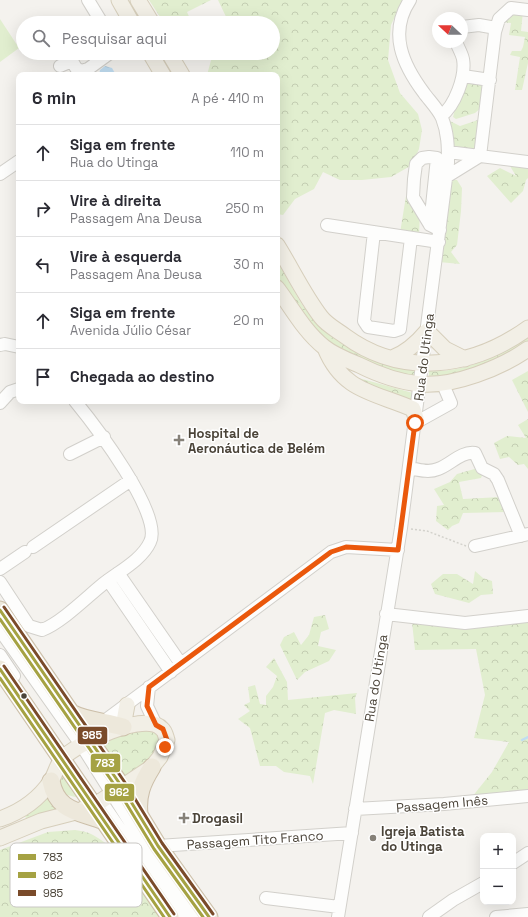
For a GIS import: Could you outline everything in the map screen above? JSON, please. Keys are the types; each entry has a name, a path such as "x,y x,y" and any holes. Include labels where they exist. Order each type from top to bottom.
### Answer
{"highway":[{"path":"0,610 71,713 86,743 107,797 104,820"},
{"path":"0,669 65,757 107,797 140,814"},
{"path":"71,713 86,720 123,727"},
{"path":"152,767 141,785 138,803 140,814 158,846 209,917"},
{"path":"52,781 57,794 62,797 107,797"},
{"path":"52,781 56,798 76,812 104,820 120,843"},
{"path":"142,876 170,917"}],"main road":[{"path":"119,0 128,16"},
{"path":"138,0 148,16"},
{"path":"154,60 161,72"},
{"path":"173,60 180,72"},
{"path":"280,250 322,318 357,344 392,358 423,363 443,363 465,359 500,346 528,328"},
{"path":"280,292 307,330 325,348 342,358 384,376 420,384 442,382 489,370 511,361 528,349"},
{"path":"392,358 403,353 416,344 427,331 445,349 465,359"},
{"path":"325,348 331,364 349,381 374,395 411,402 416,421"},
{"path":"123,727 127,705"},
{"path":"0,819 13,814 33,801 52,781 65,757 86,743 123,727 145,722 163,729 167,740 160,757 152,767 107,797 76,812 41,821 0,838"}],"street":[{"path":"88,0 98,16"},
{"name":"Rua do Utinga","path":"410,0 402,17 400,28 402,57 410,75 441,116 448,137 446,177 436,233 423,363 420,384 411,402"},
{"path":"480,156 498,19 508,9 528,10"},
{"path":"468,27 496,28"},
{"path":"441,116 447,112 463,76 463,58 459,48"},
{"path":"60,66 72,61 76,68 81,71 88,69 100,60"},
{"path":"463,76 490,80"},
{"path":"448,152 528,162"},
{"path":"446,177 480,156"},
{"path":"429,157 436,158 436,233 413,197 416,164 422,158 429,157"},
{"path":"0,174 16,163"},
{"path":"327,225 411,238 436,233"},
{"path":"374,232 364,321 368,327 397,332 400,329 411,238"},
{"path":"0,345 5,344 16,346"},
{"path":"416,421 451,403 442,382"},
{"path":"0,403 10,392 16,390"},
{"path":"0,582 29,626 42,630 53,624 147,548 151,540 152,532 150,520 131,480 104,437 76,404"},
{"name":"Rua do Utinga","path":"339,912 386,614 398,550 416,421"},
{"path":"70,454 104,437"},
{"path":"410,468 433,470 464,455 475,453 482,468 494,474 525,535 475,546"},
{"path":"0,569 131,480"},
{"path":"102,722 127,705 331,552 346,547 398,550"},
{"path":"113,576 161,646 181,664"},
{"path":"386,614 465,623 528,616"},
{"path":"0,630 86,743"},
{"path":"161,646 170,672"},
{"path":"0,655 42,717 65,757"},
{"path":"149,687 147,706 156,725"},
{"name":"Passagem Inês","path":"355,809 444,804 528,796"},
{"path":"107,797 135,843"},
{"path":"107,797 140,838 194,917"},
{"name":"Passagem Tito Franco","path":"158,846 352,833"},
{"path":"516,861 528,853"},
{"path":"142,854 181,917"},
{"path":"429,917 453,900 480,885"},
{"path":"266,898 339,912"},
{"path":"496,917 528,914"}],"path":[{"path":"401,528 427,530 459,544 475,546"}],"green space":[{"path":"149,0 211,0 187,12 189,16 159,16"},
{"path":"218,0 403,0 391,25 388,60 400,93 418,114 422,130 419,149 412,165 391,177 362,180 340,180 323,172 314,189 295,199 283,215 280,214 280,72 208,72 211,60 280,60 280,16 226,16"},
{"path":"523,11 521,31 528,32 528,63 522,90 515,90 520,57 510,55 512,51 521,51 525,37 509,35 511,23 503,22 504,17"},
{"path":"0,19 16,43 16,50 0,62"},
{"path":"466,82 480,84 483,87 482,107 475,113 456,119 453,117 458,98"},
{"path":"448,120 460,126 478,120 475,150 454,148 453,133"},
{"path":"516,165 528,169 528,178 523,191 511,203 487,176 500,168 516,176 510,166"},
{"path":"451,180 457,180 462,188 457,245 451,252 460,264 439,262"},
{"path":"406,196 409,197 420,212 419,236 400,233"},
{"path":"280,266 303,306 326,332 339,342 368,358 400,368 417,371 416,381 339,353 302,318 280,284"},
{"path":"528,336 528,345 492,366 429,380 429,371 456,369 481,362"},
{"path":"528,371 528,412 512,380"},
{"path":"355,377 413,393 411,402 377,394"},
{"path":"528,419 528,469 524,464 518,465 509,457 500,459 494,443 507,436 526,438 518,425"},
{"path":"478,468 483,473 481,478 459,482 463,499 501,497 507,512 463,513 459,523 452,526 448,530 436,521 437,506 444,505 434,489 450,482 457,474"},
{"path":"475,571 483,578 492,581 493,594 481,595 469,603 435,594 431,584 443,574 457,574 473,584"},
{"path":"325,615 329,629 321,632 318,646 336,650 329,661 305,672 297,680 280,645 284,637 294,632 301,645 309,635 314,617"},
{"path":"528,619 528,792 472,797 492,772 509,742 474,738 485,695 476,649 415,650 412,622"},
{"path":"274,658 287,682 288,700 357,693 355,698 356,714 334,710 325,713 313,784 310,776 284,772 276,766 260,766 250,728 238,719 250,711 244,705 250,702 248,687 255,685 260,704 266,705 266,696 273,687 277,676 266,667"},
{"path":"150,727 161,739 151,761 122,783 100,741"},
{"path":"65,770 79,798 60,793 58,776"},
{"path":"46,795 63,810 27,821 24,813"},
{"path":"75,830 87,832 105,843 19,843 48,832"},
{"path":"10,846 10,907 142,907 142,886 163,917 0,917 0,850"}],"water":[{"path":"105,66 112,68 114,72 100,72"}],"waterway":[{"path":"522,740 528,737"}],"transit line":[{"name":"985","path":"4,607 126,784 162,843 213,914"},
{"name":"783","path":"0,610 122,787 158,846 209,917"},
{"name":"962","path":"0,619 118,790 154,849 203,917"},
{"name":"985","path":"4,666 125,843"},
{"name":"783","path":"0,669 119,843"},
{"name":"962","path":"0,678 113,843"},
{"name":"985","path":"142,867 174,914"},
{"name":"783","path":"142,876 170,917"},
{"name":"962","path":"142,885 164,917"}],"place":[{"name":"Hospital de Aeronáutica de Belém","path":"179,440"},
{"name":"Drogasil","path":"184,818"},
{"name":"Igreja Batista do Utinga","path":"373,838"}],"route":[{"path":"165,747 167,740 163,729 156,725 147,706 149,687 331,552 346,547 398,550 415,423"}]}
